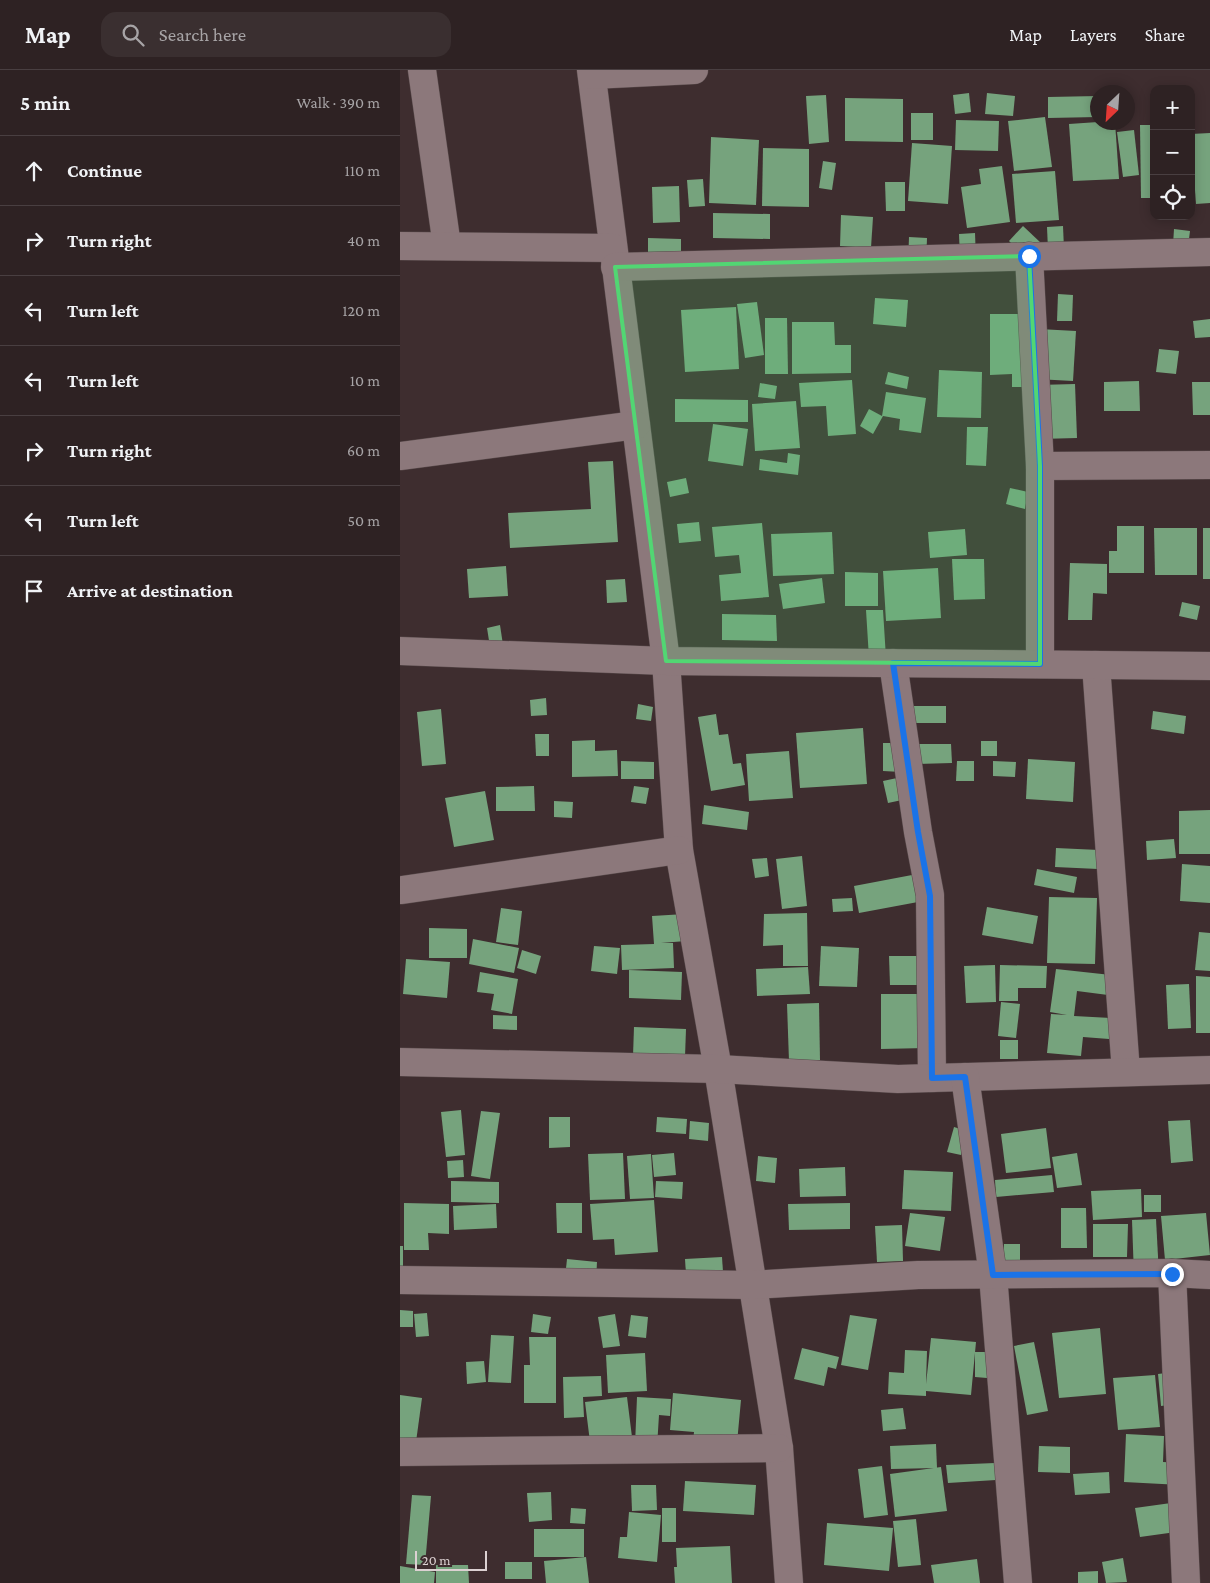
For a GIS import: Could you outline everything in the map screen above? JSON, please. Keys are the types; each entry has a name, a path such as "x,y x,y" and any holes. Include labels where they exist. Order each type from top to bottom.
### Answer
{"street":[{"path":"422,70 447,246"},
{"path":"694,70 591,72 666,661 679,850 718,1069 779,1448 789,1583"},
{"path":"400,246 447,246 614,257 1029,256 1210,252"},
{"path":"1029,256 1040,466 1040,664"},
{"path":"400,456 636,425"},
{"path":"1040,466 1210,465"},
{"path":"400,652 666,661 1210,666"},
{"path":"893,663 918,832 930,896 932,1078"},
{"path":"1096,665 1126,1072"},
{"path":"402,890 679,850"},
{"path":"400,1062 718,1069 889,1078 1210,1070"},
{"path":"965,1077 993,1275 1018,1583"},
{"path":"1172,1274 1186,1583"},
{"path":"400,1280 752,1285 918,1275 1210,1275"},
{"path":"400,1452 779,1448"}],"highlighted area":[{"path":"1029,256 1040,466 1040,664 666,661 615,267"}],"building":[{"path":"969,93 971,112 955,114 953,95"},
{"path":"987,93 1015,96 1013,116 985,114"},
{"path":"826,95 829,142 809,144 806,96"},
{"path":"1090,96 1090,117 1048,118 1048,97"},
{"path":"845,98 903,99 903,142 845,141"},
{"path":"911,113 933,113 933,140 911,140"},
{"path":"1045,117 1052,167 1014,171 1008,121"},
{"path":"956,120 999,121 998,151 955,150"},
{"path":"1090,123 1090,130 1116,130 1119,179 1073,181 1069,124"},
{"path":"1140,125 1150,125 1150,198 1141,198"},
{"path":"1134,130 1139,175 1123,177 1117,132"},
{"path":"1210,133 1210,203 1196,204 1195,134"},
{"path":"711,137 759,140 756,205 709,203"},
{"path":"912,143 952,146 948,204 908,201"},
{"path":"763,148 809,149 809,207 762,206"},
{"path":"823,161 836,163 832,190 819,188"},
{"path":"1002,166 1010,222 967,228 961,187 981,184 979,169"},
{"path":"1055,171 1059,220 1016,223 1012,174"},
{"path":"703,179 705,206 689,207 687,180"},
{"path":"885,182 905,182 905,211 886,211"},
{"path":"679,186 680,222 653,223 652,187"},
{"path":"713,213 770,214 770,239 713,238"},
{"path":"841,215 873,217 871,248 840,246"},
{"path":"1023,226 1041,243 1026,258 1009,241"},
{"path":"1063,226 1064,249 1048,250 1047,227"},
{"path":"1174,229 1190,231 1188,247 1173,245"},
{"path":"975,233 976,260 960,260 959,234"},
{"path":"909,237 927,238 926,264 908,263"},
{"path":"648,238 681,239 681,254 648,254"},
{"path":"1058,294 1073,295 1072,321 1057,321"},
{"path":"875,298 908,300 906,327 873,324"},
{"path":"757,302 764,355 745,358 737,304"},
{"path":"736,307 739,369 685,372 681,310"},
{"path":"990,314 1032,314 1032,387 1012,387 1012,374 990,375"},
{"path":"765,318 787,318 788,374 765,374"},
{"path":"1210,319 1210,337 1195,338 1193,321"},
{"path":"792,322 834,322 835,345 851,345 851,373 792,374"},
{"path":"1039,329 1076,331 1073,381 1036,379"},
{"path":"1159,349 1179,351 1176,374 1156,372"},
{"path":"939,370 982,372 981,418 937,417"},
{"path":"888,372 909,377 907,389 885,384"},
{"path":"852,380 856,434 828,436 826,406 801,407 799,383"},
{"path":"1139,381 1140,411 1104,411 1104,382"},
{"path":"1192,382 1210,382 1210,415 1193,415"},
{"path":"760,383 777,386 775,399 758,397"},
{"path":"1075,384 1077,438 1040,439 1038,385"},
{"path":"886,392 926,398 921,433 899,430 900,419 883,416 873,434 860,426 869,409 882,416"},
{"path":"675,399 748,400 748,422 675,422"},
{"path":"796,401 800,448 755,451 752,404"},
{"path":"713,424 748,429 743,466 708,461"},
{"path":"967,427 988,427 986,466 966,465"},
{"path":"788,453 800,455 798,475 759,470 760,459 787,463"},
{"path":"613,461 618,542 510,548 508,513 591,509 588,462"},
{"path":"686,478 689,493 670,497 667,482"},
{"path":"1010,488 1028,492 1025,509 1006,504"},
{"path":"699,522 701,541 679,543 677,524"},
{"path":"762,523 769,597 721,601 719,575 741,573 739,555 715,557 712,527"},
{"path":"1117,526 1144,526 1144,573 1109,573 1109,551 1117,551"},
{"path":"1154,528 1197,528 1197,575 1155,575"},
{"path":"1203,528 1210,528 1210,579 1203,579"},
{"path":"965,529 967,555 930,558 928,532"},
{"path":"832,532 834,574 773,576 771,534"},
{"path":"952,559 984,559 985,599 954,600"},
{"path":"1070,563 1107,564 1107,594 1093,593 1092,620 1068,620"},
{"path":"506,566 508,596 469,598 467,569"},
{"path":"938,568 941,618 886,621 883,571"},
{"path":"845,572 878,573 878,606 845,606"},
{"path":"822,578 825,603 783,609 779,584"},
{"path":"625,579 627,602 607,603 606,580"},
{"path":"1182,602 1200,606 1197,620 1179,616"},
{"path":"866,610 883,610 886,658 869,658"},
{"path":"722,614 776,615 777,641 722,640"},
{"path":"500,625 503,645 490,647 487,628"},
{"path":"546,698 547,715 531,716 530,700"},
{"path":"638,704 653,707 651,721 636,719"},
{"path":"912,706 946,706 946,723 912,723"},
{"path":"441,709 446,764 422,766 417,712"},
{"path":"1153,711 1186,716 1184,734 1151,729"},
{"path":"716,714 719,735 728,734 733,764 741,763 745,785 711,791 698,717"},
{"path":"863,728 867,784 800,788 796,733"},
{"path":"535,734 549,734 549,756 536,756"},
{"path":"595,740 595,751 617,750 618,776 572,777 572,741"},
{"path":"981,741 997,741 997,756 981,756"},
{"path":"883,743 902,743 901,772 883,771"},
{"path":"917,744 951,744 952,763 917,764"},
{"path":"789,751 793,798 749,801 746,754"},
{"path":"1028,759 1075,762 1073,802 1026,799"},
{"path":"621,761 654,762 654,779 621,779"},
{"path":"957,761 974,761 974,781 956,781"},
{"path":"993,761 1016,762 1015,777 993,776"},
{"path":"897,778 902,800 888,803 883,781"},
{"path":"534,786 535,811 496,811 496,787"},
{"path":"634,786 649,788 646,804 631,802"},
{"path":"485,791 494,840 454,847 445,798"},
{"path":"554,801 573,802 572,818 554,817"},
{"path":"704,805 749,812 747,830 702,824"},
{"path":"1210,810 1210,854 1179,854 1179,811"},
{"path":"1174,839 1176,858 1147,860 1146,841"},
{"path":"1056,848 1099,850 1098,869 1055,867"},
{"path":"802,856 807,906 782,909 776,859"},
{"path":"767,858 769,876 755,878 752,859"},
{"path":"1182,864 1210,866 1210,903 1180,901"},
{"path":"1037,869 1077,877 1074,893 1034,885"},
{"path":"912,875 918,902 859,913 854,886"},
{"path":"1049,897 1097,898 1095,964 1047,963"},
{"path":"852,898 853,911 833,912 832,899"},
{"path":"987,907 1038,916 1033,944 982,935"},
{"path":"501,908 522,911 518,945 496,942"},
{"path":"807,913 808,966 783,966 783,945 763,946 764,914"},
{"path":"685,914 686,941 661,943 673,943 674,968 622,970 621,945 654,944 652,916"},
{"path":"429,928 467,929 467,958 429,958"},
{"path":"1199,932 1210,933 1210,971 1195,970"},
{"path":"473,939 519,948 514,973 469,964"},
{"path":"594,946 620,948 617,974 591,971"},
{"path":"821,946 859,948 857,987 819,986"},
{"path":"522,950 541,956 536,974 517,968"},
{"path":"889,956 921,956 922,985 890,985"},
{"path":"406,959 450,962 447,998 403,994"},
{"path":"995,965 996,1002 966,1003 964,966"},
{"path":"1000,965 1047,966 1046,988 1018,988 1018,1001 999,1001"},
{"path":"808,967 810,994 757,996 756,969"},
{"path":"1056,969 1111,975 1108,995 1077,991 1074,1016 1111,1018 1109,1039 1083,1037 1081,1056 1047,1053 1051,1014 1067,1015 1050,1012"},
{"path":"629,970 682,972 681,1000 629,998"},
{"path":"480,972 518,979 512,1014 491,1010 494,994 477,992"},
{"path":"1196,976 1210,977 1210,1033 1196,1033"},
{"path":"1189,984 1191,1028 1168,1029 1166,985"},
{"path":"881,994 925,994 926,1048 881,1049"},
{"path":"1001,1002 1020,1004 1016,1038 998,1036"},
{"path":"819,1003 820,1060 789,1061 787,1004"},
{"path":"493,1015 517,1016 517,1030 493,1029"},
{"path":"634,1027 686,1029 685,1057 633,1056"},
{"path":"1000,1040 1018,1040 1018,1059 1000,1059"},
{"path":"461,1110 465,1155 446,1157 441,1112"},
{"path":"481,1111 500,1113 490,1179 471,1176"},
{"path":"549,1117 570,1117 570,1147 549,1148"},
{"path":"657,1117 687,1119 686,1134 656,1132"},
{"path":"1190,1120 1193,1161 1171,1163 1168,1121"},
{"path":"690,1121 709,1123 708,1141 689,1139"},
{"path":"954,1127 967,1131 961,1155 947,1152"},
{"path":"1046,1128 1051,1168 1006,1173 1001,1134"},
{"path":"623,1153 625,1199 590,1200 588,1154"},
{"path":"674,1153 676,1175 654,1177 652,1155"},
{"path":"1077,1153 1082,1185 1057,1188 1052,1157"},
{"path":"651,1154 654,1198 630,1199 627,1156"},
{"path":"758,1156 777,1158 775,1183 756,1181"},
{"path":"463,1160 464,1177 448,1178 447,1161"},
{"path":"845,1167 846,1196 800,1197 799,1169"},
{"path":"904,1170 953,1172 951,1211 902,1209"},
{"path":"1052,1175 1054,1192 996,1197 995,1180"},
{"path":"451,1181 499,1182 499,1203 451,1202"},
{"path":"656,1181 683,1182 682,1199 655,1197"},
{"path":"1141,1189 1142,1217 1093,1220 1091,1191"},
{"path":"1144,1195 1161,1195 1161,1212 1144,1212"},
{"path":"654,1200 658,1252 615,1255 614,1239 593,1240 590,1204"},
{"path":"404,1203 449,1204 449,1234 428,1233 429,1250 404,1250"},
{"path":"556,1203 582,1203 582,1233 557,1233"},
{"path":"850,1203 850,1229 789,1230 788,1204"},
{"path":"496,1204 497,1228 454,1230 453,1206"},
{"path":"1061,1208 1086,1208 1087,1248 1061,1248"},
{"path":"910,1213 945,1217 940,1251 905,1246"},
{"path":"1206,1213 1210,1255 1165,1260 1161,1216"},
{"path":"1156,1219 1159,1275 1134,1276 1132,1220"},
{"path":"1093,1224 1128,1224 1127,1257 1093,1257"},
{"path":"902,1225 903,1261 877,1262 875,1226"},
{"path":"1004,1244 1020,1244 1020,1273 1003,1273"},
{"path":"400,1246 403,1246 403,1275 400,1275"},
{"path":"722,1257 723,1272 686,1274 685,1259"},
{"path":"567,1259 597,1262 596,1281 565,1278"},
{"path":"400,1310 413,1311 413,1327 400,1327"},
{"path":"427,1313 429,1336 416,1337 414,1314"},
{"path":"533,1314 551,1317 548,1334 531,1332"},
{"path":"615,1314 620,1346 603,1348 598,1317"},
{"path":"631,1315 648,1317 646,1338 628,1336"},
{"path":"850,1315 877,1319 868,1370 841,1365"},
{"path":"1100,1328 1106,1394 1059,1398 1052,1333"},
{"path":"491,1335 514,1336 511,1383 488,1382"},
{"path":"529,1337 556,1337 556,1403 524,1403 524,1365 530,1365"},
{"path":"931,1338 976,1342 971,1395 926,1391 926,1396 888,1394 889,1372 904,1373 905,1350 927,1351 926,1384"},
{"path":"1034,1342 1048,1411 1027,1415 1014,1346"},
{"path":"802,1348 839,1357 836,1369 828,1367 824,1386 794,1379"},
{"path":"975,1352 987,1352 987,1378 975,1377"},
{"path":"645,1353 647,1391 608,1393 606,1355"},
{"path":"484,1361 486,1382 467,1384 466,1362"},
{"path":"1174,1372 1177,1404 1161,1406 1158,1374"},
{"path":"1155,1375 1160,1427 1118,1430 1113,1378"},
{"path":"601,1376 602,1396 583,1397 584,1417 564,1418 563,1377"},
{"path":"673,1393 741,1400 737,1443 692,1452 694,1432 670,1430"},
{"path":"400,1395 422,1398 416,1442 400,1440"},
{"path":"627,1397 633,1445 591,1450 585,1402"},
{"path":"637,1397 671,1399 670,1416 659,1415 657,1447 635,1445"},
{"path":"903,1408 906,1429 883,1431 881,1410"},
{"path":"1126,1434 1164,1436 1163,1462 1182,1463 1181,1485 1124,1482"},
{"path":"936,1444 937,1468 891,1469 890,1446"},
{"path":"1039,1446 1070,1447 1070,1473 1038,1472"},
{"path":"995,1463 996,1480 948,1483 946,1465"},
{"path":"882,1466 888,1515 864,1518 858,1469"},
{"path":"941,1467 947,1511 895,1517 890,1474"},
{"path":"1109,1472 1110,1493 1075,1495 1073,1474"},
{"path":"685,1481 756,1485 754,1515 683,1511"},
{"path":"631,1485 656,1485 657,1510 632,1511"},
{"path":"551,1492 552,1520 529,1522 527,1493"},
{"path":"412,1495 431,1496 425,1565 406,1564"},
{"path":"1171,1503 1176,1532 1140,1537 1135,1508"},
{"path":"571,1508 586,1509 585,1524 570,1523"},
{"path":"662,1508 676,1508 676,1542 662,1542"},
{"path":"629,1512 661,1515 657,1562 618,1558 620,1537 627,1537"},
{"path":"916,1519 921,1565 898,1567 893,1521"},
{"path":"827,1523 893,1528 889,1571 824,1565"},
{"path":"534,1529 584,1529 584,1557 534,1557"},
{"path":"730,1546 732,1583 675,1583 674,1567 677,1567 676,1548"},
{"path":"586,1557 589,1583 546,1583 544,1561"},
{"path":"1123,1558 1127,1582 1106,1583 1102,1562"},
{"path":"977,1559 980,1583 934,1583 931,1565"},
{"path":"505,1562 532,1562 532,1579 505,1579"},
{"path":"436,1565 468,1565 469,1583 436,1583"},
{"path":"400,1566 435,1572 434,1583 400,1583"},
{"path":"1098,1571 1098,1583 1078,1583 1078,1572"}],"route":[{"path":"1029,256 1040,466 1040,664 893,663 918,832 930,896 932,1078 965,1077 993,1275 1172,1274"}]}
